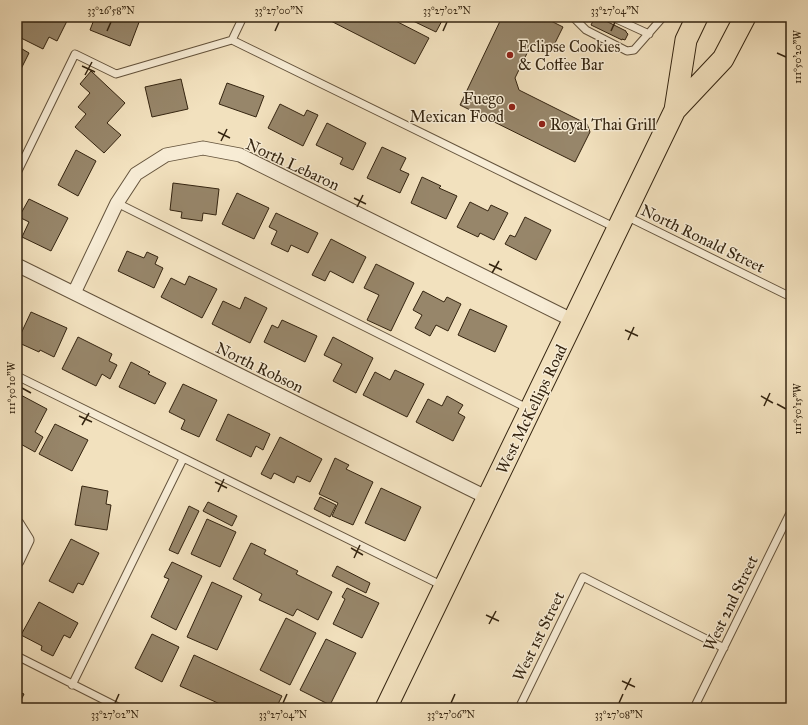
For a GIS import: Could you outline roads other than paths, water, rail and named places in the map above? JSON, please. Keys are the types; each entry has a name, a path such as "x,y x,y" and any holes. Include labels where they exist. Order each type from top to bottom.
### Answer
{"main road":[{"name":"West McKellips Road","path":"386,708 675,110 686,40 697,17"},
{"name":"West McKellips Road","path":"675,110 723,59 744,17"}],"street":[{"name":"North Lebaron","path":"74,293 117,203 136,174 166,155 203,148 240,155 574,321"},
{"name":"North Robson","path":"17,265 488,498"},
{"path":"17,524 27,540 17,560"}],"lane":[{"path":"17,173 75,54 116,74 232,40 243,17"},
{"path":"573,17 586,30 627,51 634,50 663,17"},
{"path":"612,17 649,34"},
{"name":"North Ronald Street","path":"232,40 622,222 791,297"},
{"path":"117,203 531,410"},
{"path":"17,376 445,587"},
{"path":"72,685 183,458"},
{"name":"West 2nd Street","path":"694,708 791,510"},
{"name":"West 1st Street","path":"519,708 582,577 724,648"},
{"path":"17,656 120,708"}],"place":[{"name":"Eclipse Cookies & Coffee Bar","path":"510,55"},
{"name":"Fuego Mexican Food","path":"512,107"},
{"name":"Royal Thai Grill","path":"542,124"}]}
